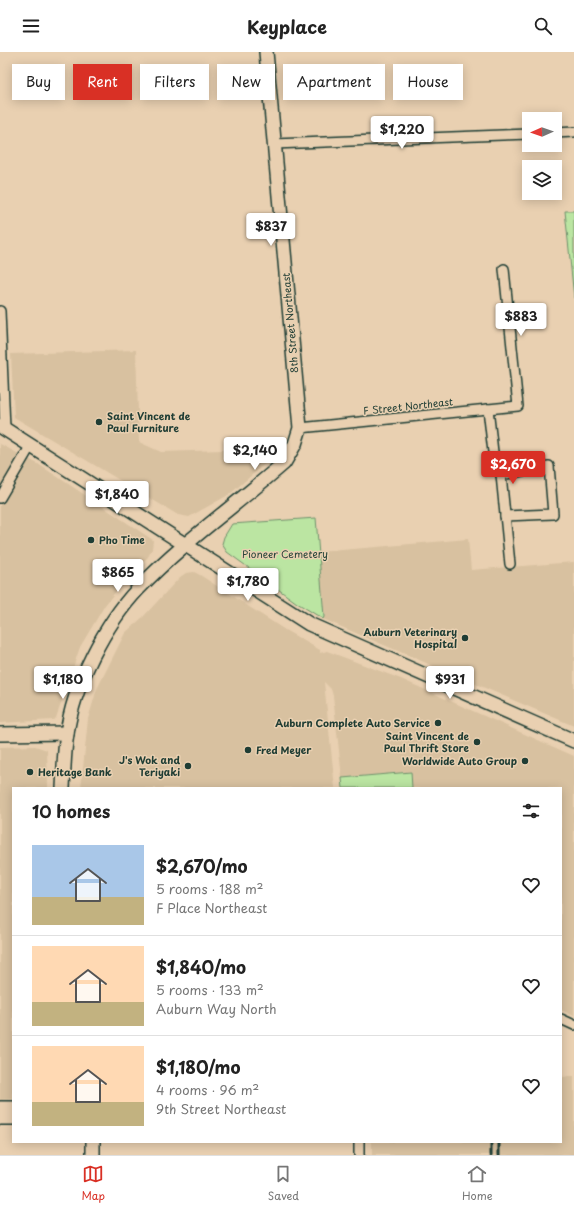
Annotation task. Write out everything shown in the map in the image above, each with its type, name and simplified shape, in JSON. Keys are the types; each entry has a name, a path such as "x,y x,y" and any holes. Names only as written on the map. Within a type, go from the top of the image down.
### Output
{"street":[{"name":"8th Street Northeast","path":"63,787 67,733 84,675 112,621 137,590 185,544 284,462 295,444 300,428 266,52"},
{"path":"562,133 574,132"},
{"path":"274,144 522,134"},
{"name":"F Street Northeast","path":"300,428 518,406 504,269"},
{"path":"0,311 3,427 274,603 323,631 574,740"},
{"path":"488,409 493,452 501,475 510,564"},
{"path":"0,498 31,445"},
{"path":"501,475 549,466 553,514 506,516"},
{"path":"0,734 67,733"},
{"path":"562,1019 574,1025"},
{"path":"0,1108 12,1108"},
{"path":"0,1118 12,1118"},
{"path":"93,1143 93,1155"},
{"path":"359,1143 359,1155"}],"shaded area":[{"path":"136,350 139,442 161,452 283,448 230,494 189,517 178,515 14,417 11,354"},
{"path":"0,444 38,464 153,540 152,549 148,557 125,580 105,605 80,647 56,718 53,720 0,723"},
{"path":"468,539 471,570 574,562 574,726 323,619 319,552"},
{"path":"194,572 200,575 285,630 320,650 320,653 327,651 401,679 574,756 574,1016 562,1010 562,787 412,787 410,772 342,778 333,696 331,689 324,682 335,787 81,787 88,719 97,689 125,633 143,617 180,577 186,573"},
{"path":"35,746 47,750 48,787 12,787 12,1099 0,1100 0,747"},
{"path":"574,1076 574,1155 372,1155 372,1143 562,1143 562,1077"}],"green space":[{"path":"565,211 574,211 574,298"},
{"name":"Pioneer Cemetery","path":"316,518 323,619 297,603 227,552 222,544 224,537 232,524"},
{"path":"411,772 412,787 343,787 342,778"}],"railway":[{"path":"491,1143 491,1155"},
{"path":"499,1143 499,1155"}],"place":[{"name":"Saint Vincent de Paul Furniture","path":"99,422"},
{"name":"Pho Time","path":"91,540"},
{"name":"Auburn Veterinary Hospital","path":"465,638"},
{"name":"Auburn Complete Auto Service","path":"438,723"},
{"name":"Saint Vincent de Paul Thrift Store","path":"477,742"},
{"name":"Fred Meyer","path":"248,750"},
{"name":"Worldwide Auto Group","path":"525,761"},
{"name":"J's Wok and Teriyaki","path":"188,766"},
{"name":"Heritage Bank","path":"30,772"}]}
